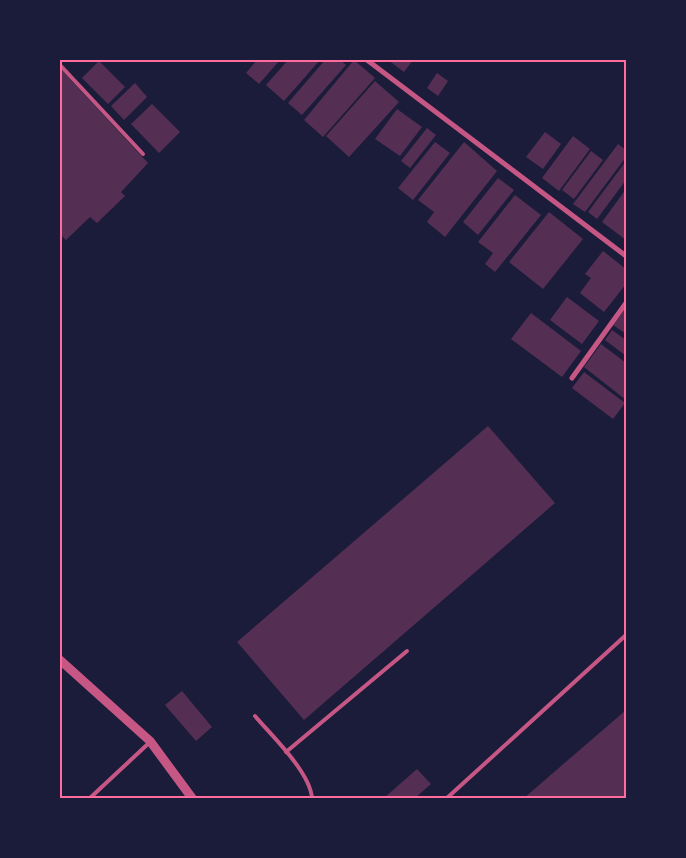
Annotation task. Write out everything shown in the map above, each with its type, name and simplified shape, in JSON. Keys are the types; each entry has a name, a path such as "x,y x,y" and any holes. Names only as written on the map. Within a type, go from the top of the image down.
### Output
{"street":[{"path":"367,60 626,256"},
{"path":"572,378 626,303"},
{"path":"60,660 150,741 192,798"}],"lane":[{"path":"60,65 144,154"},
{"path":"447,798 626,635"},
{"path":"286,752 407,652"},
{"path":"254,716 286,752 311,787 312,798"},
{"path":"90,798 150,741"}],"building":[{"path":"257,60 280,60 259,84 246,73"},
{"path":"288,60 320,60 284,101 266,85"},
{"path":"325,60 340,60 346,65 302,115 288,103"},
{"path":"354,60 375,78 323,137 304,120"},
{"path":"388,60 413,60 404,72"},
{"path":"99,61 125,87 108,104 82,78"},
{"path":"60,68 148,163 121,192 125,196 97,223 90,217 66,240 60,234"},
{"path":"437,73 448,81 438,96 427,88"},
{"path":"375,81 399,102 349,157 326,136"},
{"path":"135,83 147,97 124,120 111,106"},
{"path":"152,104 180,132 159,153 131,124"},
{"path":"397,109 422,127 400,156 375,139"},
{"path":"427,128 436,135 410,168 401,161"},
{"path":"545,132 561,144 543,169 526,157"},
{"path":"573,136 590,149 559,191 542,178"},
{"path":"435,142 450,153 413,200 398,188"},
{"path":"464,142 497,171 445,237 427,222 434,212 418,200"},
{"path":"618,144 626,150 626,157 585,212 573,204"},
{"path":"591,151 603,160 574,199 562,190"},
{"path":"626,161 626,180 597,219 588,212"},
{"path":"498,178 514,190 478,235 463,222"},
{"path":"626,189 626,240 602,222"},
{"path":"515,195 541,215 495,272 485,264 493,253 478,242"},
{"path":"549,212 583,239 543,289 509,262"},
{"path":"603,251 626,269 626,284 604,312 580,293 591,278 585,274"},
{"path":"567,297 599,321 582,344 550,320"},
{"path":"626,308 626,334 613,325"},
{"path":"531,313 581,351 562,377 511,339"},
{"path":"612,330 626,340 626,356 605,340"},
{"path":"601,344 626,363 626,400 584,367"},
{"path":"584,372 625,403 613,419 572,388"},
{"path":"488,426 555,503 304,720 237,642"},
{"path":"182,691 212,727 196,741 165,705"},
{"path":"626,710 626,798 524,798"},
{"path":"417,769 431,784 415,798 384,798"}]}
